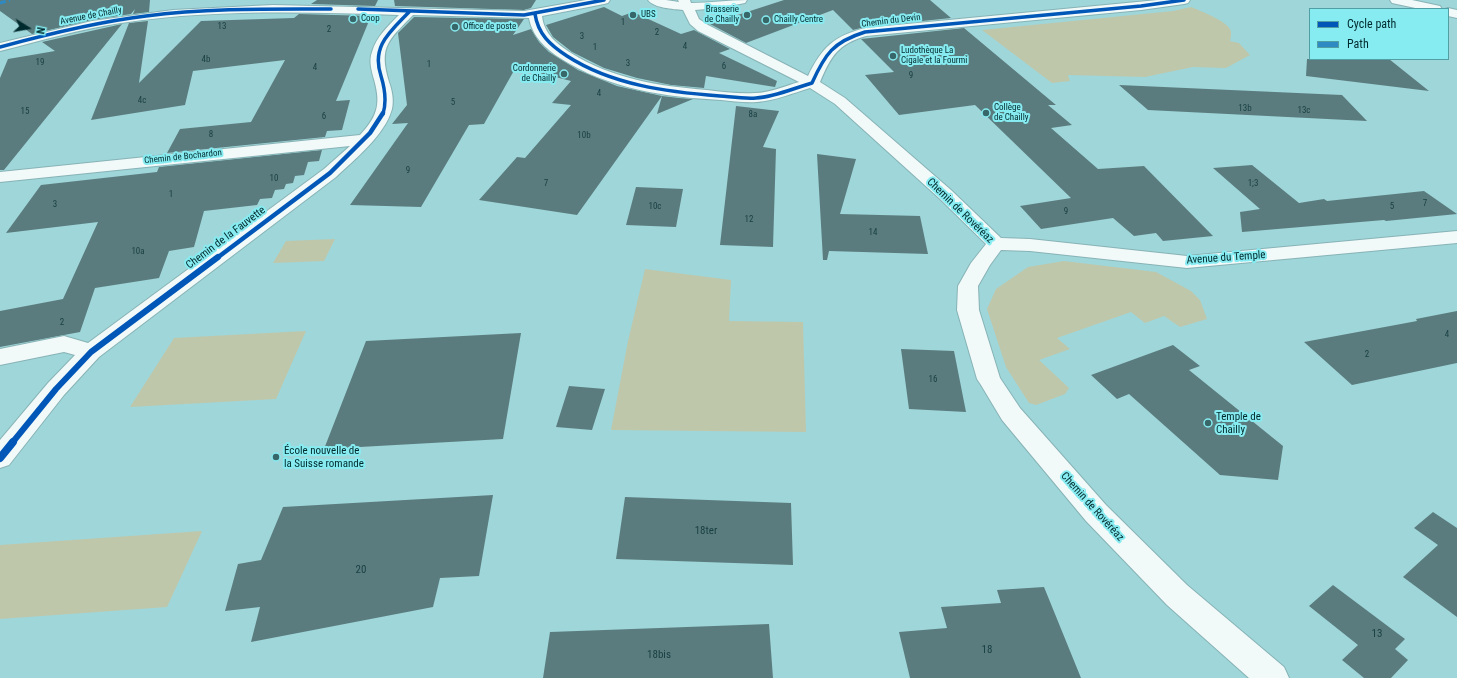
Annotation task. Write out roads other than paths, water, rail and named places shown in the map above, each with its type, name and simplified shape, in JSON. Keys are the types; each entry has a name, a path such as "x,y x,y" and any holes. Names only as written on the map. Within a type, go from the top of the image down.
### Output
{"street":[{"name":"Avenue de Chailly","path":"559,9 579,0"},
{"name":"Avenue de Chailly","path":"0,47 61,31 122,19 154,16 257,9 358,9 409,12 535,14 604,0"},
{"path":"654,0 664,4 686,4 711,7 741,0"},
{"name":"Chemin du Devin","path":"812,83 828,51 839,42 850,36 865,32 1141,6 1184,0"},
{"path":"1396,0 1418,3 1433,8"},
{"name":"Chemin de Rovéréaz","path":"686,4 694,21 703,28 812,83 840,101 945,194 996,244 981,263 968,286 968,310 977,344 989,379 1011,414 1096,513 1177,596 1273,678"},
{"name":"Chemin de la Fauvette","path":"0,458 56,389 91,352 330,172 366,139 377,125 385,108 384,84 378,68 377,55 382,43 409,12"},
{"path":"535,14 536,22 545,39 561,52 592,71 637,84 670,90 756,98 769,96 812,83"},
{"name":"Chemin de Bochardon","path":"0,177 366,139"},
{"name":"Avenue du Temple","path":"996,244 1030,245 1187,262 1457,236"},
{"path":"0,357 64,344 91,352"}],"place":[{"name":"UBS","path":"633,15"},
{"name":"Brasserie de Chailly","path":"747,15"},
{"name":"Coop","path":"353,19"},
{"name":"Chailly Centre","path":"766,20"},
{"name":"Office de poste","path":"455,27"},
{"name":"Ludothèque La Cigale et la Fourmi","path":"893,56"},
{"name":"Cordonnerie de Chailly","path":"564,74"},
{"name":"Collège de Chailly","path":"986,113"},
{"name":"Temple de Chailly","path":"1208,423"},
{"name":"École nouvelle de la Suisse romande","path":"276,457"}]}
